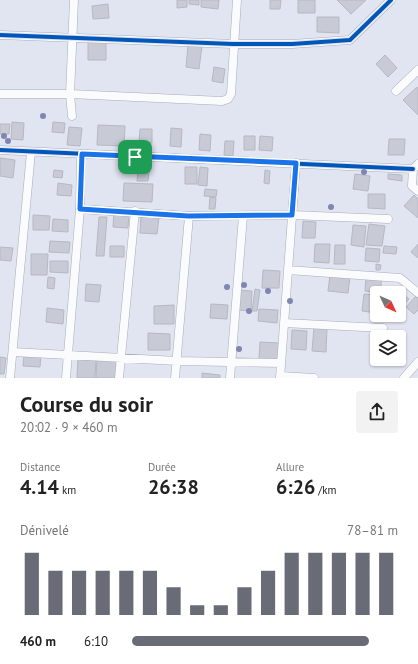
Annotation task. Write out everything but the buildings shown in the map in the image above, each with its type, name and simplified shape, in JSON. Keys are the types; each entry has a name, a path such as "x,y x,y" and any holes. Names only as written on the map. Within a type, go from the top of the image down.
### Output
{"street":[{"path":"72,116 70,94 74,37 74,0"},
{"path":"0,94 70,94 222,101 228,99 231,94 236,0"},
{"path":"0,35 233,44 292,44 350,40 391,0"},
{"path":"396,91 418,70"},
{"path":"0,150 416,167 412,186 418,191"},
{"path":"10,378 31,152"},
{"path":"66,378 80,209 82,154"},
{"path":"296,163 280,377 314,378"},
{"path":"80,209 135,211 188,216 292,215 388,219"},
{"path":"119,378 135,211"},
{"path":"175,378 188,216"},
{"path":"230,378 243,216"},
{"path":"288,270 400,278 418,293"},
{"path":"284,324 383,328"},
{"path":"13,352 177,361 281,363"},
{"path":"404,378 418,362"}],"cycle path":[{"path":"0,35 233,44 292,44 350,40 391,0"},
{"path":"0,150 413,169"}],"route":[{"path":"82,154 135,157 296,163 292,215 188,216 135,211 80,209 82,154"}]}
